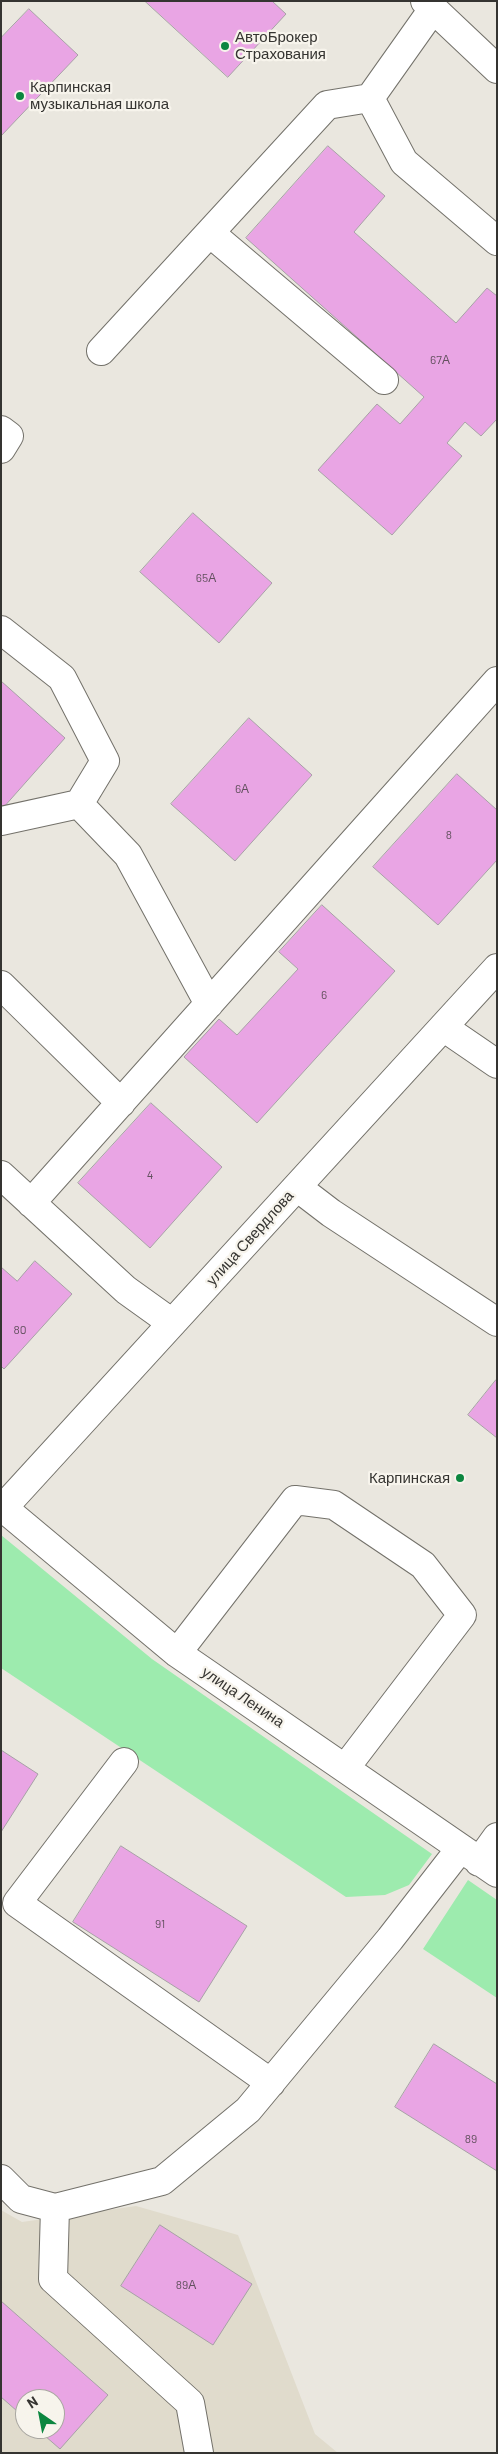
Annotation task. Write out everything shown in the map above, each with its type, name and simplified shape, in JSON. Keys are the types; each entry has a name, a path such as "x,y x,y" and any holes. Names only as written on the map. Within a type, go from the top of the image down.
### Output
{"street":[{"path":"101,351 327,105 370,98 429,5 497,69"},
{"path":"370,98 404,162 497,241"},
{"path":"210,233 384,380"},
{"path":"1,430 9,436 1,449"},
{"path":"1,630 62,678 105,761 79,804 2,826"},
{"path":"32,1203 497,681"},
{"path":"79,804 128,855 209,1004"},
{"name":"улица Свердлова","path":"2,1507 497,968"},
{"path":"1,985 121,1103"},
{"path":"443,1027 497,1064"},
{"path":"1,1175 126,1290 172,1323"},
{"path":"297,1187 331,1213 497,1322"},
{"path":"177,1652 295,1500 334,1505 422,1564 462,1615 346,1767"},
{"name":"улица Ленина","path":"2,1507 177,1652 346,1767 479,1861"},
{"path":"124,1762 17,1903 271,2083"},
{"path":"1,2179 21,2199 55,2208 162,2181 248,2110 390,1939 479,1861 497,1837"},
{"path":"55,2208 53,2279 190,2403 199,2453"}],"shaded area":[{"path":"136,2206 238,2235 315,2434 338,2453 1,2453 1,2210 22,2222"}],"green space":[{"path":"1,1535 152,1659 432,1854 409,1885 385,1895 346,1897 1,1668"},
{"path":"468,1880 497,1900 497,1998 423,1949"}],"building":[{"name":"АвтоБрокер Страхования","path":"145,1 272,1 286,14 228,77"},
{"name":"Карпинская музыкальная школа","path":"29,9 78,55 1,136 1,38"},
{"path":"328,146 385,196 354,232 456,323 487,288 497,296 497,419 481,436 465,422 447,443 462,456 392,535 318,470 377,404 400,424 424,397 246,238"},
{"path":"193,513 272,583 219,643 140,572"},
{"path":"1,681 65,738 3,808 1,807"},
{"path":"249,718 312,775 235,861 171,804"},
{"path":"457,774 497,810 497,860 438,925 373,867"},
{"path":"322,905 395,971 257,1123 184,1057 219,1019 237,1035 298,969 279,952"},
{"path":"151,1103 222,1167 150,1248 78,1183"},
{"path":"35,1261 72,1294 4,1369 1,1366 1,1267 17,1281"},
{"path":"497,1380 497,1438 468,1415"},
{"path":"1,1750 38,1774 1,1832"},
{"path":"121,1846 247,1926 199,2002 73,1922"},
{"path":"434,2044 497,2084 497,2171 395,2107"},
{"path":"160,2225 252,2284 213,2345 121,2286"},
{"path":"1,2301 108,2395 60,2449 48,2439 65,2439 65,2389 15,2389 15,2409 1,2397"}],"place":[{"name":"АвтоБрокер Страхования","path":"225,46"},
{"name":"Карпинская музыкальная школа","path":"20,96"},
{"name":"Карпинская","path":"460,1478"}]}
